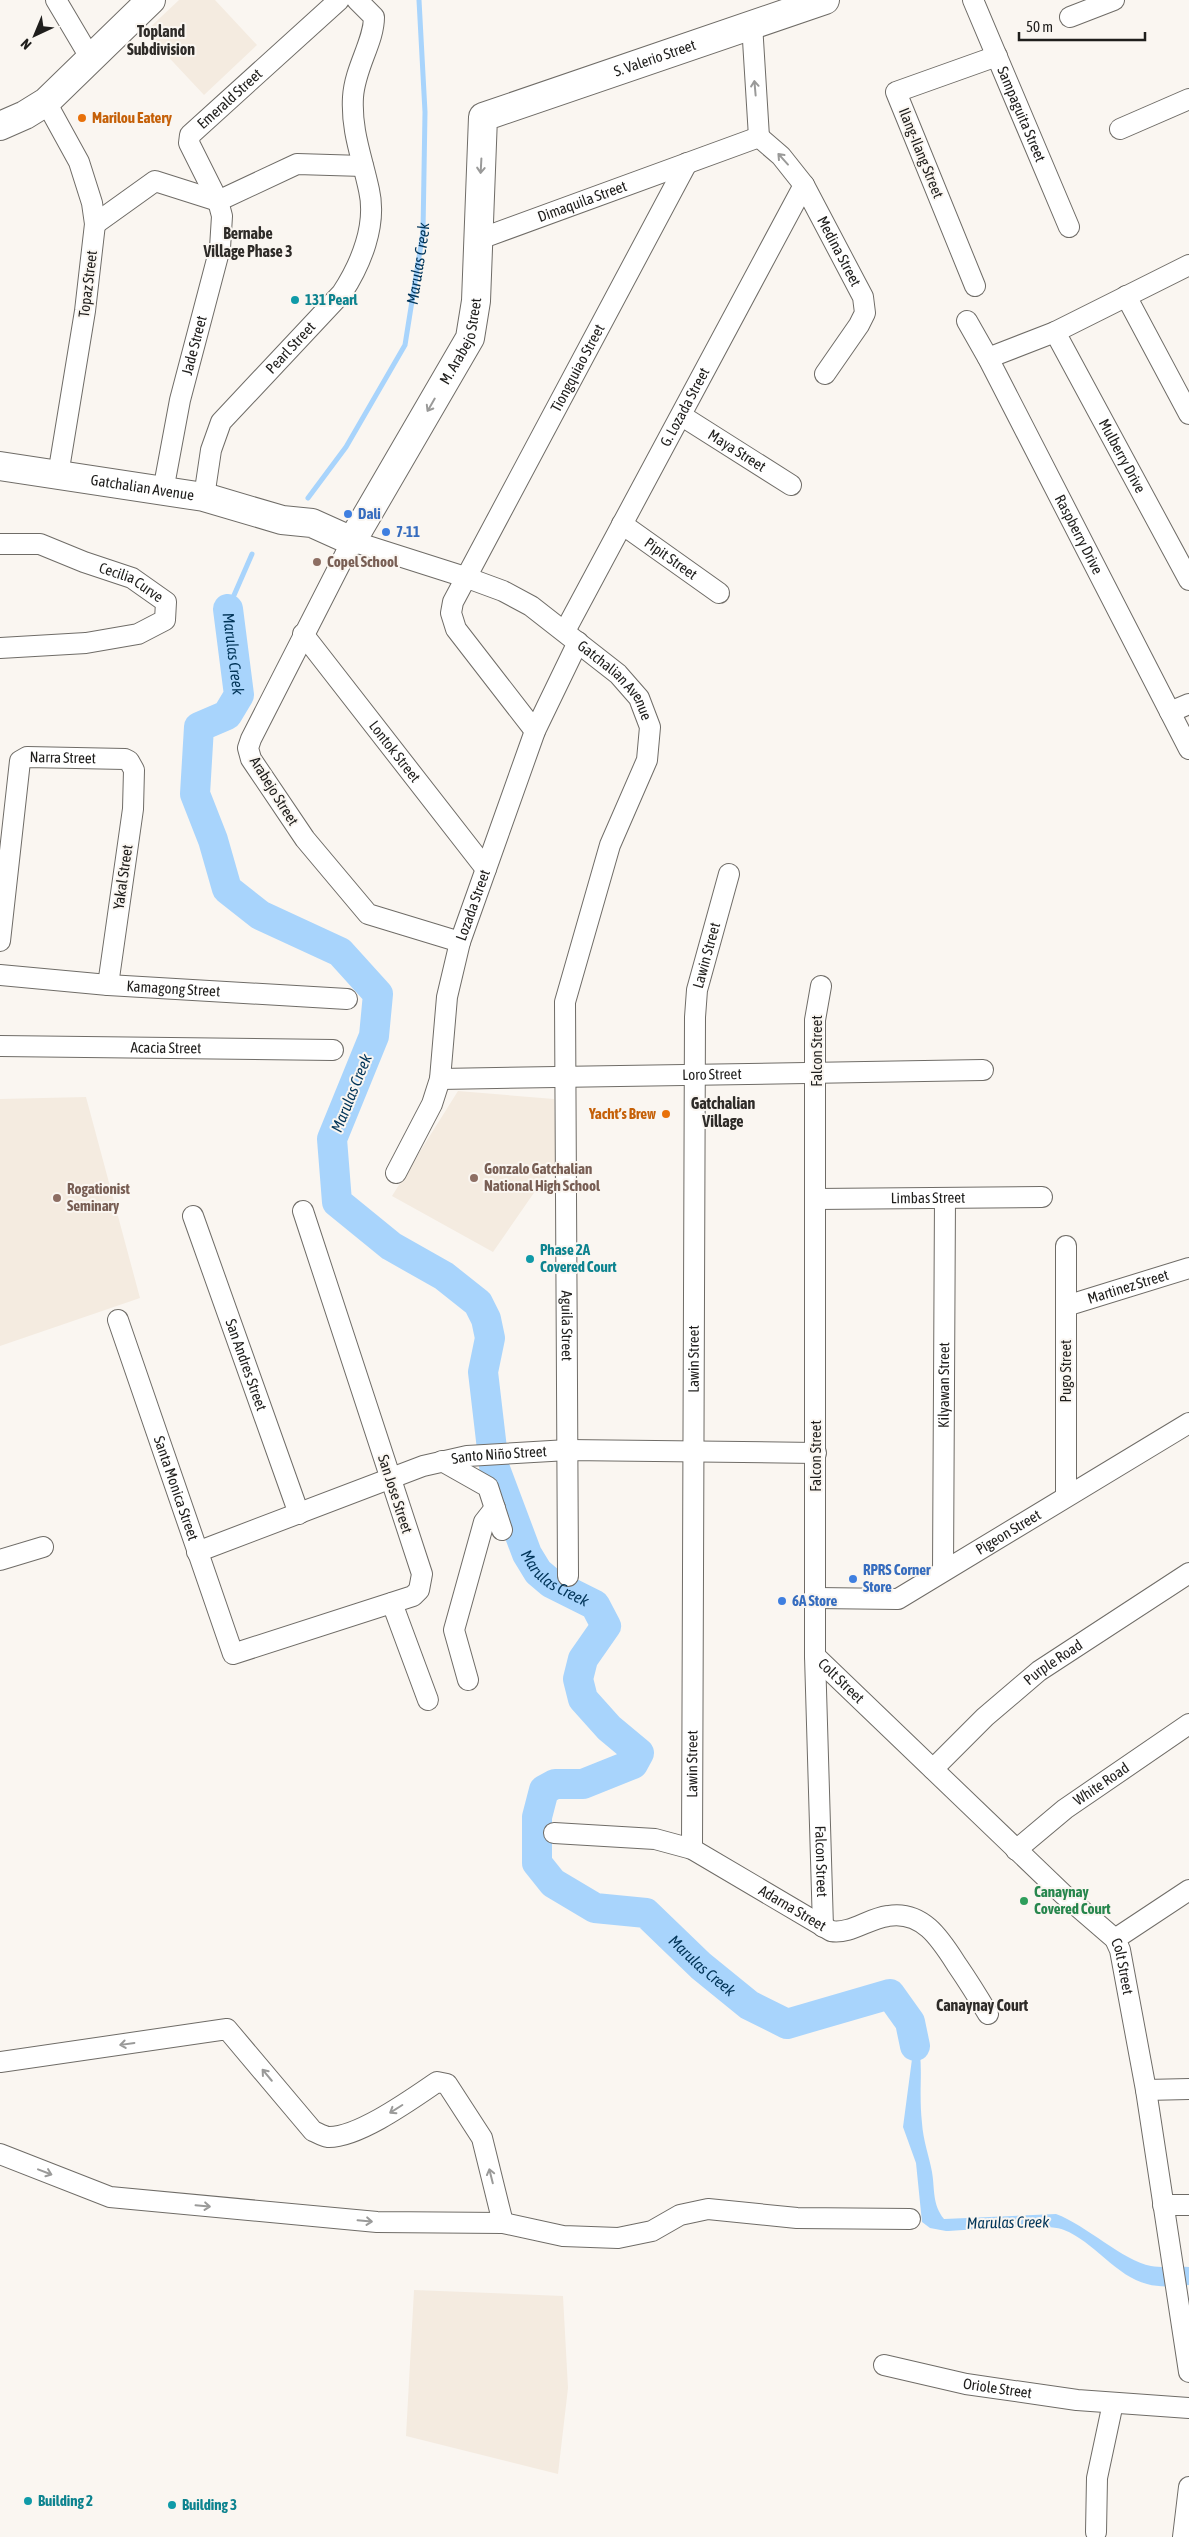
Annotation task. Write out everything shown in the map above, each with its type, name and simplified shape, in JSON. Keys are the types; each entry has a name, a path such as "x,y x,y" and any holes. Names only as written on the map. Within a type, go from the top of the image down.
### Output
{"street":[{"path":"56,0 91,59"},
{"path":"0,126 26,116 46,102 151,0"},
{"name":"Emerald Street","path":"218,201 189,143 190,135 339,0"},
{"name":"Pearl Street","path":"204,497 211,450 221,422 324,314 354,276 361,257 371,211 370,191 354,136 353,96 359,66 374,28 374,16 357,0"},
{"name":"S. Valerio Street","path":"483,117 825,0"},
{"name":"Sampaguita Street","path":"973,0 1070,228"},
{"path":"1070,17 1114,0"},
{"path":"687,163 759,136 752,24"},
{"name":"Ilang-Ilang Street","path":"975,286 896,92 997,56"},
{"path":"1120,129 1189,99"},
{"name":"Topaz Street","path":"46,102 79,162 92,203 95,224 85,311 58,475"},
{"name":"M. Arabejo Street","path":"352,541 470,338 476,301 483,117"},
{"name":"Medina Street","path":"759,136 781,156 804,185 863,297 865,313 860,324 825,374"},
{"name":"Dimaquila Street","path":"478,240 687,163"},
{"name":"Tiongquiao Street","path":"535,731 456,628 451,613 453,602 687,163"},
{"path":"95,224 155,181 218,201 297,164 363,166"},
{"name":"G. Lozada Street","path":"571,636 622,524 682,416 804,185"},
{"name":"Jade Street","path":"163,491 180,400 220,248 222,216 218,201"},
{"path":"988,358 1055,332 1189,265"},
{"path":"1126,296 1189,414"},
{"name":"Raspberry Drive","path":"967,321 988,358 1189,748"},
{"name":"Mulberry Drive","path":"1055,332 1189,580"},
{"name":"Maya Street","path":"682,416 791,485"},
{"name":"Gatchalian Avenue","path":"0,466 204,497 282,520 310,533 352,541 465,577 503,592 531,606 618,674 639,698 650,727 647,760 610,844 565,1002 564,1076"},
{"name":"Pipit Street","path":"622,524 719,593"},
{"name":"Arabejo Street","path":"352,541 303,634 248,748 251,759 305,839 368,914 460,942"},
{"name":"Cecilia Curve","path":"0,544 40,544 84,562 132,578 166,602 166,620 138,634 86,643 0,648"},
{"name":"Lontok Street","path":"303,634 486,869"},
{"name":"Lozada Street","path":"396,1173 432,1104 440,1079 447,997 460,942 571,636"},
{"path":"1170,712 1189,704"},
{"name":"Narra Street","path":"0,941 20,761 27,757 119,758 129,761 134,770"},
{"name":"Yakal Street","path":"108,985 133,809 134,770"},
{"name":"Lawin Street","path":"692,1849 693,1075 698,990 729,874"},
{"name":"Kamagong Street","path":"0,975 108,985 347,999"},
{"name":"Falcon Street","path":"821,986 815,1020 817,1598 815,1656 823,1927"},
{"name":"Acacia Street","path":"0,1046 333,1050"},
{"name":"Loro Street","path":"440,1079 983,1070"},
{"name":"Aguila Street","path":"564,1076 568,1576"},
{"name":"Limbas Street","path":"816,1199 1042,1197"},
{"name":"Kilyawan Street","path":"943,1571 945,1198"},
{"name":"San Jose Street","path":"233,1654 413,1596 422,1582 422,1574 303,1211"},
{"name":"San Andres Street","path":"193,1216 299,1514"},
{"name":"Pugo Street","path":"1066,1246 1066,1496"},
{"name":"Martinez Street","path":"1066,1306 1189,1268"},
{"name":"Santa Monica Street","path":"118,1320 233,1654"},
{"name":"Pigeon Street","path":"817,1598 898,1599 1189,1423"},
{"name":"Santo Niño Street","path":"197,1552 390,1479 442,1461 467,1456 568,1450 816,1452"},
{"path":"442,1461 488,1487 502,1530"},
{"path":"468,1680 454,1630 484,1522 495,1508"},
{"path":"0,1560 43,1547"},
{"name":"Purple Road","path":"933,1769 985,1716 1039,1671 1189,1573"},
{"path":"392,1603 428,1700"},
{"name":"Colt Street","path":"815,1656 1016,1850 1064,1895 1116,1939 1120,1950 1146,2090 1162,2205 1189,2372"},
{"name":"White Road","path":"1016,1850 1065,1809 1189,1724"},
{"name":"Adarna Street","path":"554,1833 655,1839 692,1849 831,1931 841,1933 864,1922 889,1915 906,1916 922,1922 938,1935 988,2014"},
{"path":"1116,1939 1189,1890"},
{"path":"0,2062 227,2029 313,2131 327,2137 349,2133 382,2118 437,2082 447,2084 482,2138 504,2223"},
{"path":"1146,2090 1189,2089"},
{"path":"0,2154 110,2197 377,2222 504,2223 563,2236 618,2238 652,2231 680,2215 708,2209 797,2218 910,2219"},
{"path":"1162,2205 1189,2205"},
{"name":"Oriole Street","path":"884,2365 966,2384 1113,2403 1189,2408"},
{"path":"1096,2532 1098,2478 1113,2403"},
{"path":"1183,2537 1189,2487"}],"shaded area":[{"path":"179,0 215,0 257,45 204,95 145,32"},
{"name":"Gonzalo Gatchalian National High School","path":"458,1091 554,1099 556,1161 493,1252 392,1196"},
{"name":"Rogationist Seminary","path":"86,1097 140,1298 0,1346 0,1099"},
{"path":"414,2290 563,2296 568,2388 558,2474 406,2436"}],"water":[{"path":"906,2008 918,2039 923,2129 937,2208 944,2219 1056,2214 1080,2226 1140,2263 1156,2267 1189,2267 1189,2285 1158,2286 1136,2280 1115,2267 1075,2235 1064,2230 1025,2227 946,2231 930,2228 922,2222 916,2163 903,2127 912,2059 909,2030 900,2010"}],"waterway":[{"name":"Marulas Creek","path":"308,498 346,447 405,345 423,232 425,112 419,0"},
{"name":"Marulas Creek","path":"228,609 252,554"},
{"name":"Marulas Creek","path":"228,609 239,695 227,715 199,727 195,794 213,840 227,889 260,915 340,952 378,994 374,1036 332,1139 337,1202 391,1246 444,1276 478,1303 486,1319 490,1338 483,1372 494,1466 527,1554 538,1572 551,1583 595,1605 606,1626 583,1659 578,1679 583,1699 609,1728 639,1753 633,1764 583,1784 555,1784 544,1790 537,1817 537,1863 553,1883 595,1908 646,1913 701,1966 749,2005 787,2024 890,1994 910,2022 915,2046"}],"place":[{"name":"Marilou Eatery","path":"82,118"},
{"name":"131 Pearl","path":"295,300"},
{"name":"Dali","path":"348,514"},
{"name":"7-11","path":"386,532"},
{"name":"Copel School","path":"317,562"},
{"name":"Yacht’s Brew","path":"666,1114"},
{"name":"Gonzalo Gatchalian National High School","path":"474,1178"},
{"name":"Rogationist Seminary","path":"57,1198"},
{"name":"Phase 2A Covered Court","path":"530,1259"},
{"name":"RPRS Corner Store","path":"853,1579"},
{"name":"6A Store","path":"782,1601"},
{"name":"Canaynay Covered Court","path":"1024,1901"},
{"name":"Building 2","path":"28,2501"},
{"name":"Building 3","path":"172,2505"}],"district":[{"name":"Topland Subdivision","path":"161,40"},
{"name":"Bernabe Village Phase 3","path":"248,242"},
{"name":"Gatchalian Village","path":"723,1112"},
{"name":"Canaynay Court","path":"982,2005"}]}
